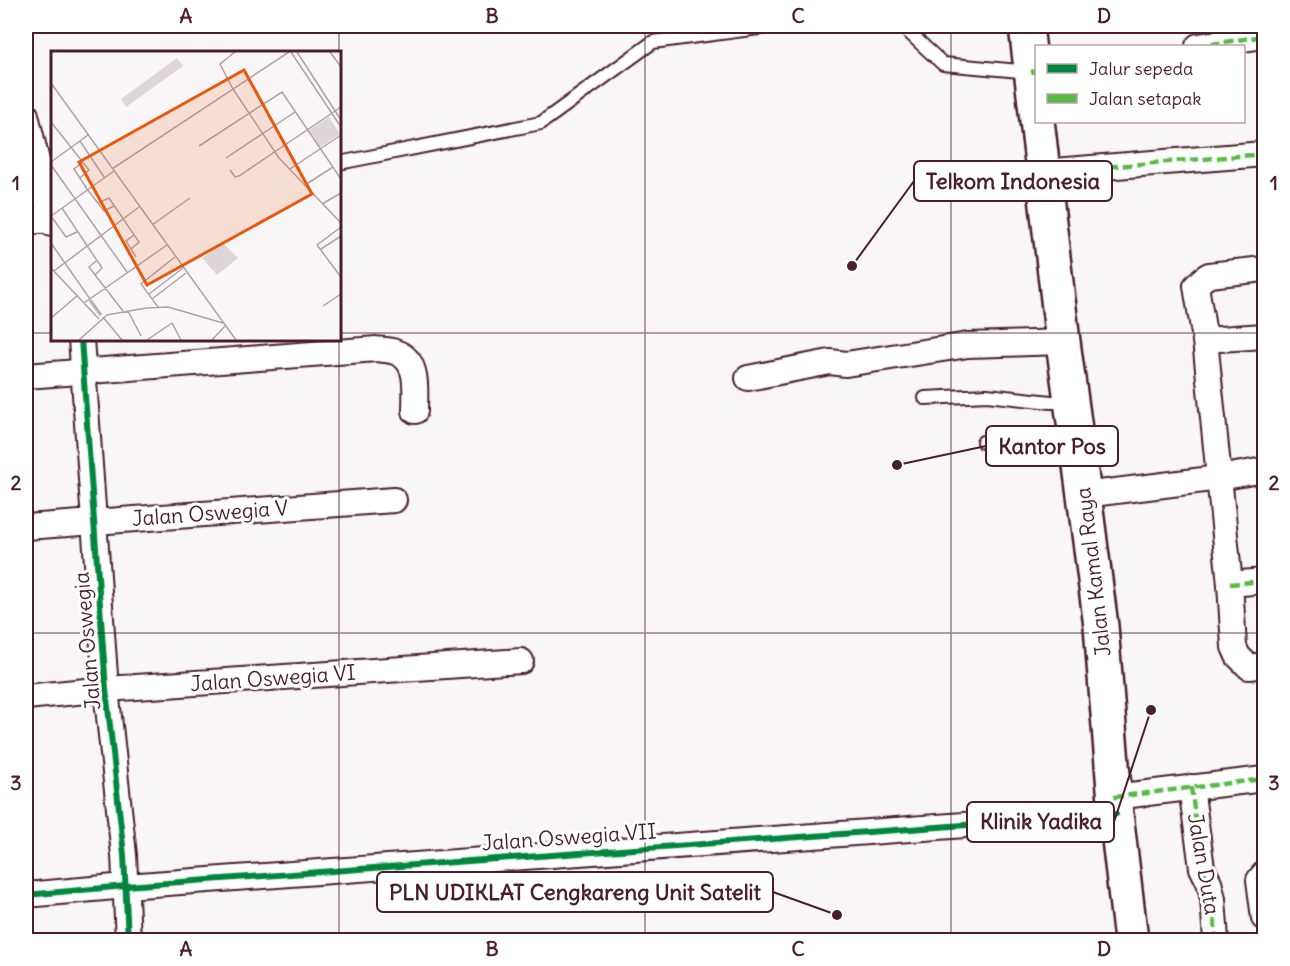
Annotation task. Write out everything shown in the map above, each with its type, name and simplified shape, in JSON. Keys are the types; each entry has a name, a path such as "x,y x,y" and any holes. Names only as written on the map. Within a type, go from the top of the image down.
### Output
{"main road":[{"name":"Jalan Kamal Raya","path":"1026,26 1034,72"},
{"name":"Jalan Kamal Raya","path":"1038,123 1063,342 1101,626 1115,805 1131,940"}],"street":[{"path":"1205,45 1264,36"},
{"path":"26,115 51,218"},
{"path":"1042,172 1264,154"},
{"path":"26,222 51,222"},
{"path":"1264,269 1209,275 1196,286 1205,340 1230,584 1234,647 1238,656 1250,667 1264,665"},
{"path":"1205,340 1264,336"},
{"name":"Jalan Oswegia","path":"81,340 106,689 124,855 128,940"},
{"path":"748,378 830,362 846,364 968,345 1063,342"},
{"path":"26,376 376,349 397,352 408,359 415,374 415,411"},
{"path":"1084,495 1264,470"},
{"name":"Jalan Oswegia V","path":"26,527 394,500"},
{"path":"1230,584 1264,580"},
{"name":"Jalan Oswegia VI","path":"26,697 106,689 520,661"},
{"name":"Jalan Duta","path":"1115,805 1191,787 1264,778"},
{"name":"Jalan Duta","path":"1191,787 1202,868 1209,882 1213,899 1216,940"},
{"name":"Jalan Oswegia VII","path":"26,895 1115,805"},
{"path":"1264,874 1259,880 1264,918"}],"lane":[{"path":"340,163 541,123 653,42 774,26"},
{"path":"902,26 943,64 1034,72"},
{"path":"925,398 987,394 1051,402 1071,402"},
{"path":"983,442 1076,434"}],"marked path":[{"path":"1205,45 1264,36"},
{"path":"1031,72 1035,71"},
{"path":"1042,172 1264,154"},
{"path":"1230,584 1264,581"},
{"path":"1114,797 1264,779"},
{"path":"1191,787 1202,868 1209,882 1213,899 1216,940"},
{"path":"1264,874 1259,880 1264,918"}],"cycle path":[{"path":"81,340 106,689 124,855 128,940"},
{"path":"26,895 1116,814"}],"place":[{"name":"Telkom Indonesia","path":"852,266"},
{"name":"Kantor Pos","path":"897,465"},
{"name":"Klinik Yadika","path":"1151,710"},
{"name":"PLN UDIKLAT Cengkareng Unit Satelit","path":"837,915"}]}
